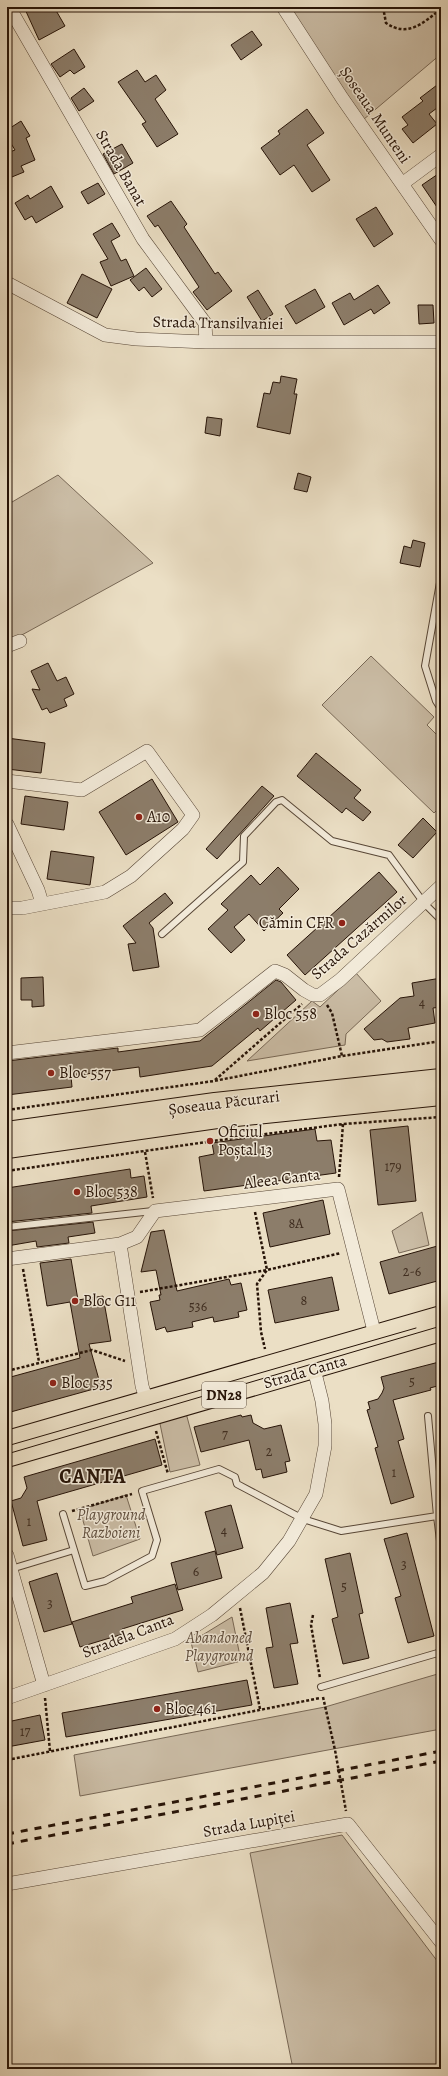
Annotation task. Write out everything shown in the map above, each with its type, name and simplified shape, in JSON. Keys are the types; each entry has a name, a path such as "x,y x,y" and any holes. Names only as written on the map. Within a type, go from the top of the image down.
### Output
{"main road":[{"name":"Șoseaua Păcurari","path":"7,1132 215,1103 441,1079"},
{"name":"Șoseaua Păcurari","path":"7,1148 217,1118 441,1095"},
{"name":"Strada Canta","path":"7,1441 151,1415 375,1335 441,1316"},
{"name":"Strada Canta","path":"7,1457 314,1370 441,1331"}],"street":[{"name":"Strada Banat","path":"9,7 143,238 204,323 206,342"},
{"name":"Șoseaua Munteni","path":"283,7 342,98 441,240"},
{"path":"402,184 441,155"},
{"name":"Strada Transilvaniei","path":"7,283 105,334 136,339 206,342 441,342"},
{"path":"7,646 20,641"},
{"path":"7,781 82,790 147,751 193,815 183,829 131,876 105,892 7,908"},
{"path":"7,824 38,890 42,903"},
{"name":"Strada Cazărmilor","path":"7,1053 200,1030 275,971 285,974 304,990 316,995 340,980 441,886"},
{"name":"Aleea Canta","path":"155,1211 338,1189 375,1335"},
{"path":"7,1259 120,1244 137,1237 155,1211"},
{"path":"120,1244 138,1365 142,1386 151,1415"},
{"name":"Stradela Canta","path":"7,1698 174,1639 212,1615 263,1573 289,1541 316,1494 325,1446 323,1409 314,1370"},
{"path":"7,1555 44,1685"},
{"path":"348,1824 441,1942"},
{"name":"Strada Lupiței","path":"7,1884 348,1824"}],"lane":[{"path":"441,576 426,666 436,701 441,709"},
{"path":"162,934 243,862 244,836 276,802 282,800 332,842 389,855 424,903 441,920"},
{"path":"7,1227 155,1211"},
{"path":"428,1416 441,1549"},
{"path":"63,1514 86,1586 105,1580 152,1556 157,1540 142,1491 219,1469 236,1477 237,1484 303,1519 341,1531 437,1516"},
{"path":"11,1569 74,1550"},
{"path":"321,1687 441,1652"}],"path":[{"path":"383,7 386,23 394,28 406,30 419,26 441,9"},
{"path":"214,1081 316,995 332,1013 342,1056"},
{"path":"7,1110 214,1081 342,1056 441,1041"},
{"path":"7,1171 343,1124 441,1117"},
{"path":"338,1189 343,1124"},
{"path":"145,1152 155,1211"},
{"path":"252,1199 267,1270 258,1284 260,1332 265,1349"},
{"path":"127,1294 267,1270 353,1251"},
{"path":"21,1257 39,1362"},
{"path":"7,1371 92,1350 138,1365"},
{"path":"151,1415 170,1482"},
{"path":"63,1514 142,1491"},
{"path":"238,1595 260,1709"},
{"path":"313,1615 311,1625 321,1687 335,1750 348,1824"},
{"path":"44,1685 50,1751"},
{"path":"7,1760 260,1709 323,1698"}],"green space":[{"path":"290,7 441,7 441,54 357,125"},
{"path":"58,475 153,563 20,636 7,641 7,505"},
{"path":"371,656 434,717 427,725 441,739 441,806 434,813 322,705"},
{"path":"356,973 381,1001 346,1034 345,1045 247,1061 312,1001 320,1007"},
{"path":"422,1212 429,1245 399,1253 392,1231"},
{"path":"186,1413 200,1465 170,1472 159,1419"},
{"name":"Playground Razboieni","path":"126,1495 140,1539 93,1556 80,1510"},
{"name":"Abandoned Playground","path":"232,1617 241,1661 198,1672 191,1642"},
{"path":"441,1673 441,1729 80,1796 74,1755 325,1707"},
{"path":"342,1835 441,1966 441,2069 293,2069 250,1853"}],"building":[{"path":"24,7 54,7 65,26 39,40"},
{"path":"252,31 262,45 241,60 231,45"},
{"path":"74,49 85,67 74,74 70,70 60,77 51,64"},
{"path":"137,70 145,82 156,75 166,90 155,99 178,134 157,147 142,124 146,122 118,82"},
{"path":"441,82 441,105 429,114 437,124 413,143 402,129 408,125 402,117 423,101 420,98"},
{"path":"84,88 94,101 79,111 71,98"},
{"path":"307,109 324,133 307,145 330,180 312,192 294,165 280,175 261,148 280,134 278,131"},
{"path":"21,121 30,136 26,138 35,160 21,166 24,172 7,179 7,153 15,150 7,137 7,130"},
{"path":"122,144 133,163 114,174 103,154"},
{"path":"441,172 441,213 422,185"},
{"path":"98,183 105,194 88,204 81,192"},
{"path":"51,186 63,207 36,223 32,216 25,220 15,203 28,195 30,199"},
{"path":"171,201 187,224 184,227 215,274 218,272 232,291 207,310 193,292 199,287 158,225 155,227 147,216"},
{"path":"376,207 393,234 374,247 356,219"},
{"path":"112,223 120,236 111,241 121,261 126,259 134,276 111,286 100,262 108,259 93,234"},
{"path":"146,268 162,289 152,297 144,287 139,291 130,280"},
{"path":"82,274 112,289 97,318 67,303"},
{"path":"378,285 390,303 374,314 371,309 344,325 332,303 350,293 354,300"},
{"path":"315,289 325,307 296,324 285,306"},
{"path":"258,290 273,314 262,321 247,297"},
{"path":"418,305 433,305 434,323 419,324"},
{"path":"281,376 297,379 294,394 297,394 290,434 257,427 264,393 270,394 273,382 280,383"},
{"path":"207,417 222,419 220,436 205,433"},
{"path":"298,473 311,477 307,492 294,489"},
{"path":"413,540 425,543 420,567 400,563 404,546 411,548"},
{"path":"48,663 57,681 66,677 74,694 64,699 67,706 50,713 47,708 42,710 32,689 40,690 31,671"},
{"path":"7,738 45,743 41,773 7,769"},
{"path":"316,753 361,790 354,798 371,812 363,821 346,808 342,813 297,776"},
{"name":"A10","path":"152,779 178,822 126,855 99,812"},
{"path":"262,786 274,796 217,859 206,849"},
{"path":"25,796 68,802 64,830 21,824"},
{"path":"423,818 437,832 413,858 398,845"},
{"path":"51,851 94,857 90,885 47,879"},
{"path":"278,867 299,889 279,909 283,913 264,931 249,914 234,927 245,940 231,953 208,929 228,910 221,904 251,875 260,885"},
{"name":"Cămin CFR","path":"379,872 397,892 305,975 287,955"},
{"path":"165,893 173,903 149,923 153,928 159,967 133,971 128,944 136,943 123,926"},
{"path":"43,977 44,1006 32,1007 32,1000 21,1000 21,978"},
{"path":"441,978 441,1007 433,1008 435,1023 408,1028 410,1039 387,1042 382,1039 374,1040 364,1029 400,998 414,996 412,983"},
{"path":"276,980 281,982 296,1000 260,1031 258,1028 212,1066 140,1077 139,1067 71,1076 72,1087 7,1095 7,1061 118,1048 118,1052 200,1041"},
{"path":"408,1126 416,1201 378,1205 370,1130"},
{"path":"315,1129 317,1141 331,1140 336,1173 204,1191 199,1157 214,1154 212,1143"},
{"name":"Bloc 538","path":"130,1169 131,1178 144,1176 147,1197 91,1206 92,1213 7,1222 7,1188"},
{"path":"323,1200 330,1234 270,1247 263,1213"},
{"path":"93,1222 95,1233 68,1237 69,1243 37,1247 36,1241 7,1246 7,1231"},
{"path":"164,1230 177,1291 229,1279 231,1285 241,1283 247,1310 238,1312 239,1317 214,1322 213,1317 192,1322 193,1327 167,1332 165,1327 156,1330 150,1302 160,1300 159,1295 161,1295 156,1270 141,1272 151,1232"},
{"path":"441,1245 441,1280 389,1294 380,1262"},
{"path":"71,1259 78,1300 103,1296 111,1341 89,1344 101,1387 7,1413 7,1378 80,1358 70,1302 47,1306 40,1263"},
{"path":"332,1277 339,1310 275,1323 268,1290"},
{"path":"439,1362 441,1385 430,1388 431,1390 393,1400 404,1439 398,1441 414,1497 391,1504 375,1448 378,1447 367,1410 370,1409 368,1402 378,1399 382,1393 384,1388 381,1377"},
{"path":"241,1415 242,1417 251,1415 253,1423 264,1429 281,1425 290,1461 285,1462 287,1472 263,1478 261,1469 256,1470 249,1440 201,1452 194,1427"},
{"path":"155,1439 162,1465 37,1501 47,1540 23,1546 11,1501 21,1498 27,1488 24,1477"},
{"path":"231,1505 243,1548 217,1555 205,1512"},
{"path":"407,1533 434,1636 408,1643 395,1598 401,1596 384,1539"},
{"path":"215,1551 222,1578 178,1590 171,1563"},
{"path":"350,1553 363,1613 359,1614 369,1658 343,1664 332,1619 338,1617 325,1559"},
{"path":"57,1573 72,1624 44,1632 29,1582"},
{"path":"175,1584 183,1610 122,1629 123,1634 80,1647 72,1622 133,1603 131,1597"},
{"path":"290,1603 298,1643 290,1644 298,1684 274,1688 266,1648 273,1647 266,1608"},
{"name":"Bloc 461","path":"247,1680 252,1705 66,1737 62,1713"},
{"path":"40,1715 45,1740 7,1747 7,1722"}],"tram line":[{"path":"7,1454 441,1326"},
{"path":"7,1446 416,1328"}],"railway":[{"path":"7,1834 441,1751"},
{"path":"7,1844 441,1761"}],"place":[{"name":"A10","path":"139,817"},
{"name":"Cămin CFR","path":"342,923"},
{"name":"Bloc 558","path":"256,1014"},
{"name":"Bloc 557","path":"51,1073"},
{"name":"Oficiul Poștal 13","path":"210,1141"},
{"name":"Bloc 538","path":"77,1192"},
{"name":"Bloc G11","path":"75,1301"},
{"name":"Bloc 535","path":"53,1383"},
{"name":"Bloc 461","path":"157,1709"}],"district":[{"name":"CANTA","path":"93,1476"}]}
